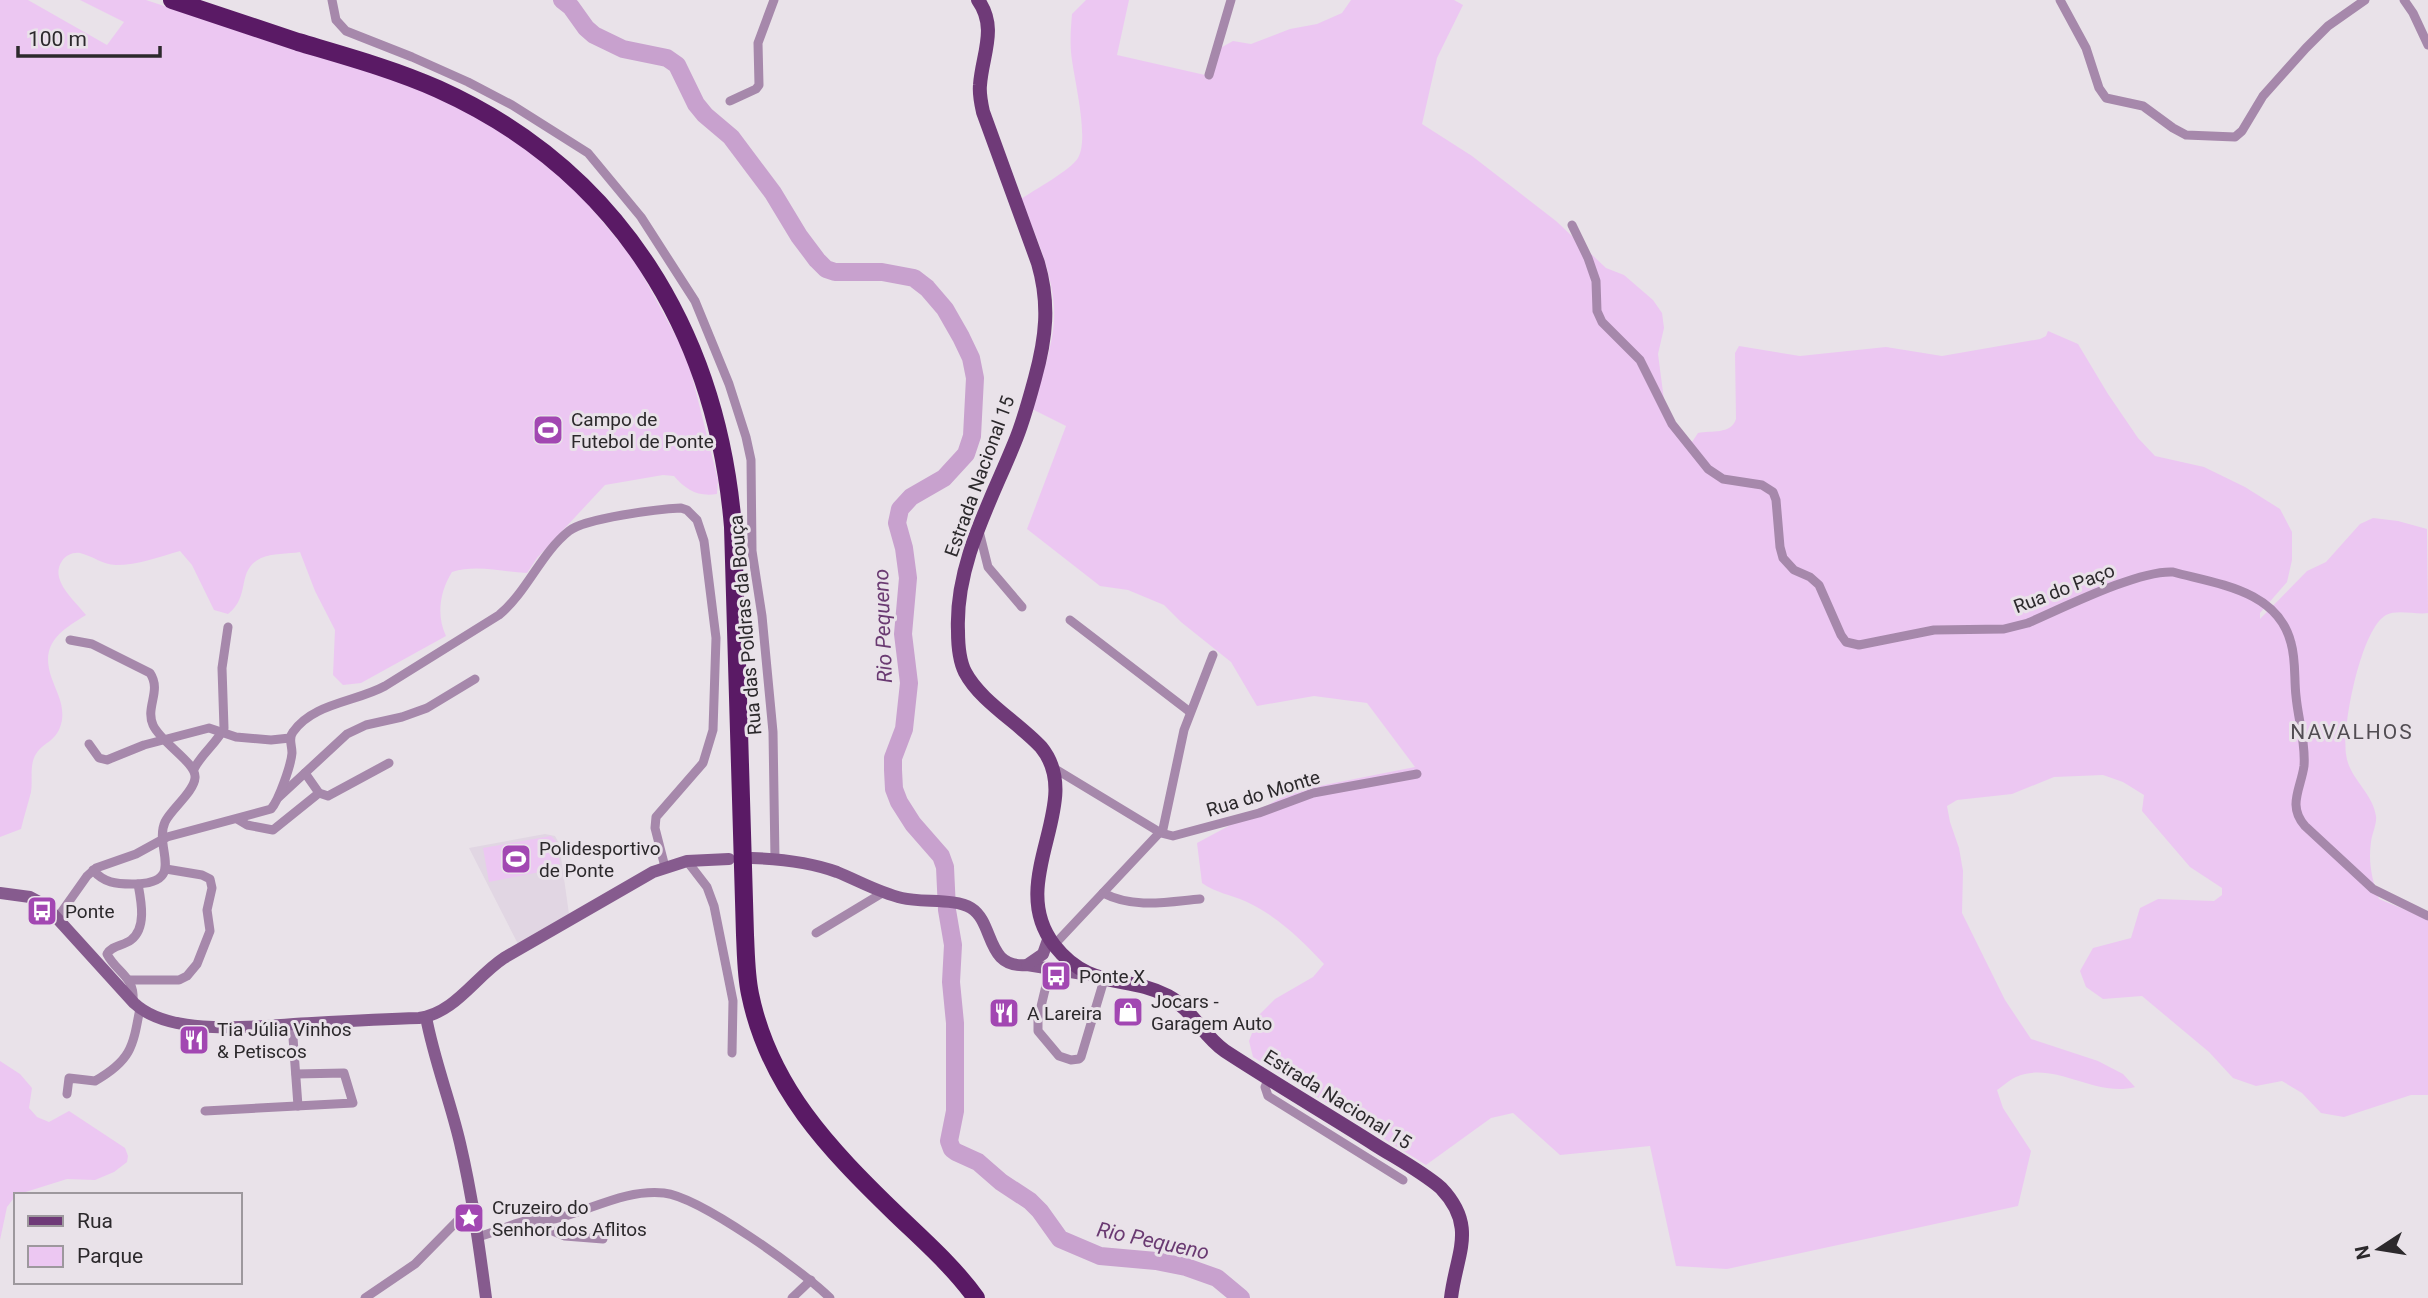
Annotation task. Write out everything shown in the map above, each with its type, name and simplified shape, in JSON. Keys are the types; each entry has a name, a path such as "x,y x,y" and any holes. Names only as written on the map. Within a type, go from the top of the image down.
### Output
{"highway":[{"path":"172,0 424,83 508,128 572,177 605,209 630,239 667,296 697,365 729,479 734,541 746,967 757,1021 781,1079 819,1135 946,1263 976,1298"},
{"path":"199,0 427,74 498,110 540,138 598,188 637,232 676,290 694,327 713,380 735,458 742,498 753,955 759,995 767,1023 791,1078 824,1127 850,1157 954,1256 988,1298"}],"main road":[{"name":"Estrada Nacional 15","path":"978,0 986,16 989,35 980,87 983,113 1038,264 1044,286 1046,313 1044,341 1026,412 978,530 965,570 958,609 958,637 963,669 978,690 1041,747 1052,767"},
{"path":"1052,767 1055,797 1037,887 1039,913 1057,949"},
{"name":"Estrada Nacional 15","path":"1057,949 1098,978 1156,991 1171,998 1213,1042 1425,1176 1446,1194 1458,1212 1463,1230 1462,1248 1451,1298"}],"street":[{"name":"Rua das Poldras da Bouça","path":"332,0 336,20 346,32 468,82 521,110 588,153 641,217 695,301 729,384 751,460 752,558 762,616 772,726 775,859"},
{"path":"730,101 759,85 758,43 774,0"},
{"path":"1209,75 1231,0"},
{"path":"2060,0 2088,51 2099,88 2106,98 2143,106 2183,134 2230,138 2241,132 2263,96 2319,33 2365,0"},
{"path":"2404,0 2412,10 2428,45"},
{"name":"Rua do Paço","path":"1572,225 1596,281 1597,311 1602,323 1640,360 1672,424 1708,470 1723,479 1762,485 1773,492 1783,558 1794,570 1819,585 1846,642 1859,645 1934,630 2011,628 2140,577 2161,572 2174,572 2251,594 2282,622 2292,644 2304,757 2295,801 2297,815 2305,826 2373,889 2428,916"},
{"path":"278,799 291,756 290,737 295,729 316,712 381,688 499,615 511,604 561,539 575,527 588,522 684,509 697,520 704,541 716,638 713,730 703,763 656,817 655,828 665,867"},
{"path":"978,530 988,567 1021,607"},
{"path":"1070,620 1190,712"},
{"path":"93,870 109,882 138,884 155,879 166,869 163,827 194,783 194,769 200,757 222,732 225,720 222,668 228,627"},
{"path":"70,640 92,644 150,673 156,686 151,719 153,726 194,769"},
{"path":"1038,966 1053,964 1057,949 1103,893 1161,833 1167,820 1175,764 1190,712 1213,655"},
{"path":"58,917 93,870 136,854 162,839 270,810 304,773 350,732 366,724 402,718 427,708 475,679"},
{"path":"89,744 99,758 107,760 144,745 209,728 236,737 266,740 290,737"},
{"path":"304,773 319,793 327,796 390,763"},
{"path":"1052,767 1161,833"},
{"name":"Rua do Monte","path":"1161,833 1182,835 1259,813 1306,795 1417,774"},
{"path":"237,819 266,830 275,830 319,793"},
{"path":"752,858 775,859 825,868 905,899 965,906 975,911 993,946 1013,965 1038,966 1098,978 1079,1059 1071,1060 1059,1056 1038,1031 1038,966 1045,950 1057,949"},
{"path":"0,893 34,898 45,905 136,1004 168,1020 198,1026 252,1027 426,1017 443,1011 504,958 640,878 687,861 729,859"},
{"path":"687,861 707,887 714,906 733,1001 732,1053"},
{"path":"129,979 172,981 185,978 199,962 209,934 206,910 212,886 210,879 202,875 166,869"},
{"path":"67,1094 69,1077 95,1082 128,1054 134,1043 136,1004 133,991 129,979 108,957 108,951 133,939 143,909 138,884"},
{"path":"816,933 884,892"},
{"path":"1103,893 1122,901 1142,903 1200,899"},
{"path":"426,1017 474,1205 486,1298"},
{"path":"292,1024 298,1106"},
{"path":"205,1111 353,1103 344,1073 296,1074"},
{"path":"1269,1078 1265,1087 1268,1096 1403,1180"},
{"path":"455,1224 464,1223 478,1232 527,1221 553,1219 635,1194 671,1194 702,1207 811,1280 830,1298"},
{"path":"365,1298 415,1264 474,1205"},
{"path":"527,1221 568,1237 603,1239"},
{"path":"792,1298 811,1280"}],"shaded area":[{"path":"545,834 555,836 559,843 569,914 518,944 469,848"}],"green space":[{"path":"0,0 28,0 107,45 124,22 80,0 146,0 307,53 397,79 457,104 514,139 573,186 635,261 679,342 691,372 718,480 717,494 698,493 688,489 674,476 663,475 605,485 537,558 527,573 480,569 452,572 445,587 440,612 446,636 361,683 343,685 333,675 335,630 315,591 300,552 270,555 253,563 245,576 240,599 228,614 214,610 192,565 180,551 124,565 107,564 80,553 70,554 59,568 61,583 86,615 60,633 48,656 52,679 61,704 62,720 57,733 34,758 31,792 21,829 0,837"},
{"path":"1086,0 1129,0 1117,55 1205,75 1213,52 1233,41 1251,44 1290,29 1317,24 1342,13 1351,0 1454,0 1463,5 1437,58 1422,124 1472,156 1556,221 1606,268 1624,275 1653,300 1662,313 1664,328 1658,354 1664,400 1674,422 1692,442 1698,433 1730,428 1736,419 1735,353 1739,346 1800,356 1886,347 1942,356 2040,339 2046,336 2048,331 2078,344 2138,438 2155,456 2204,467 2245,487 2280,509 2292,532 2292,560 2287,582 2260,613 2260,619 2307,571 2326,562 2360,524 2373,518 2427,529 2428,613 2390,613 2377,624 2361,658 2355,679 2347,722 2346,754 2351,771 2374,807 2376,822 2370,857 2379,899 2428,917 2428,1095 2411,1095 2344,1117 2321,1113 2302,1093 2282,1081 2256,1086 2233,1078 2209,1052 2142,996 2103,999 2086,987 2080,971 2093,948 2131,938 2140,908 2158,899 2214,901 2222,895 2222,888 2190,867 2142,811 2144,795 2123,782 2103,775 2054,777 2012,794 1957,800 1947,806 1963,871 1962,913 2005,1000 2031,1039 2098,1061 2123,1074 2135,1087 2105,1088 2045,1073 2030,1073 2013,1078 1997,1090 2003,1108 2031,1151 2018,1206 1727,1269 1676,1266 1650,1146 1560,1155 1513,1113 1491,1118 1426,1165 1253,1057 1249,1041 1259,1015 1275,999 1313,977 1324,964 1269,914 1202,883 1197,843 1294,791 1415,767 1367,703 1314,696 1257,706 1231,662 1164,605 1128,590 1100,586 1027,529 1066,426 1032,409 1050,346 1054,308 1046,266 1021,199 1074,163 1081,149 1082,122 1071,52 1071,33 1072,14"},
{"name":"Polidesportivo de Ponte","path":"551,836 556,841 560,864 550,866 550,870 489,882 483,848"},
{"path":"0,1061 20,1074 32,1088 29,1108 37,1117 49,1122 69,1111 125,1148 128,1156 127,1162 114,1172 95,1180 67,1179 22,1193 14,1193 7,1207 0,1240"}],"waterway":[{"name":"Rio Pequeno","path":"562,0 594,35 623,49 667,58 677,65 696,104 731,137 773,193 799,236 826,269 835,272 882,272 914,278 927,288 945,309 961,337 971,358 975,378 972,436 966,454 944,478 911,497 900,509 897,523 908,578 903,634 909,683 904,729 893,758 894,789 899,802 913,824 941,856 945,867 947,910 953,945 951,982 955,1023 955,1111 949,1141 956,1152 978,1162 1001,1182 1030,1201 1060,1239 1100,1256 1156,1261 1186,1267 1217,1278 1241,1298"}],"place":[{"name":"Campo de Futebol de Ponte","path":"548,430"},
{"name":"Polidesportivo de Ponte","path":"516,859"},
{"name":"Ponte","path":"42,911"},
{"name":"Ponte X","path":"1056,976"},
{"name":"Jocars - Garagem Auto","path":"1128,1012"},
{"name":"A Lareira","path":"1004,1013"},
{"name":"Tia Júlia Vinhos & Petiscos","path":"194,1040"},
{"name":"Cruzeiro do Senhor dos Aflitos","path":"469,1218"}],"district":[{"name":"NAVALHOS","path":"2352,732"}]}
